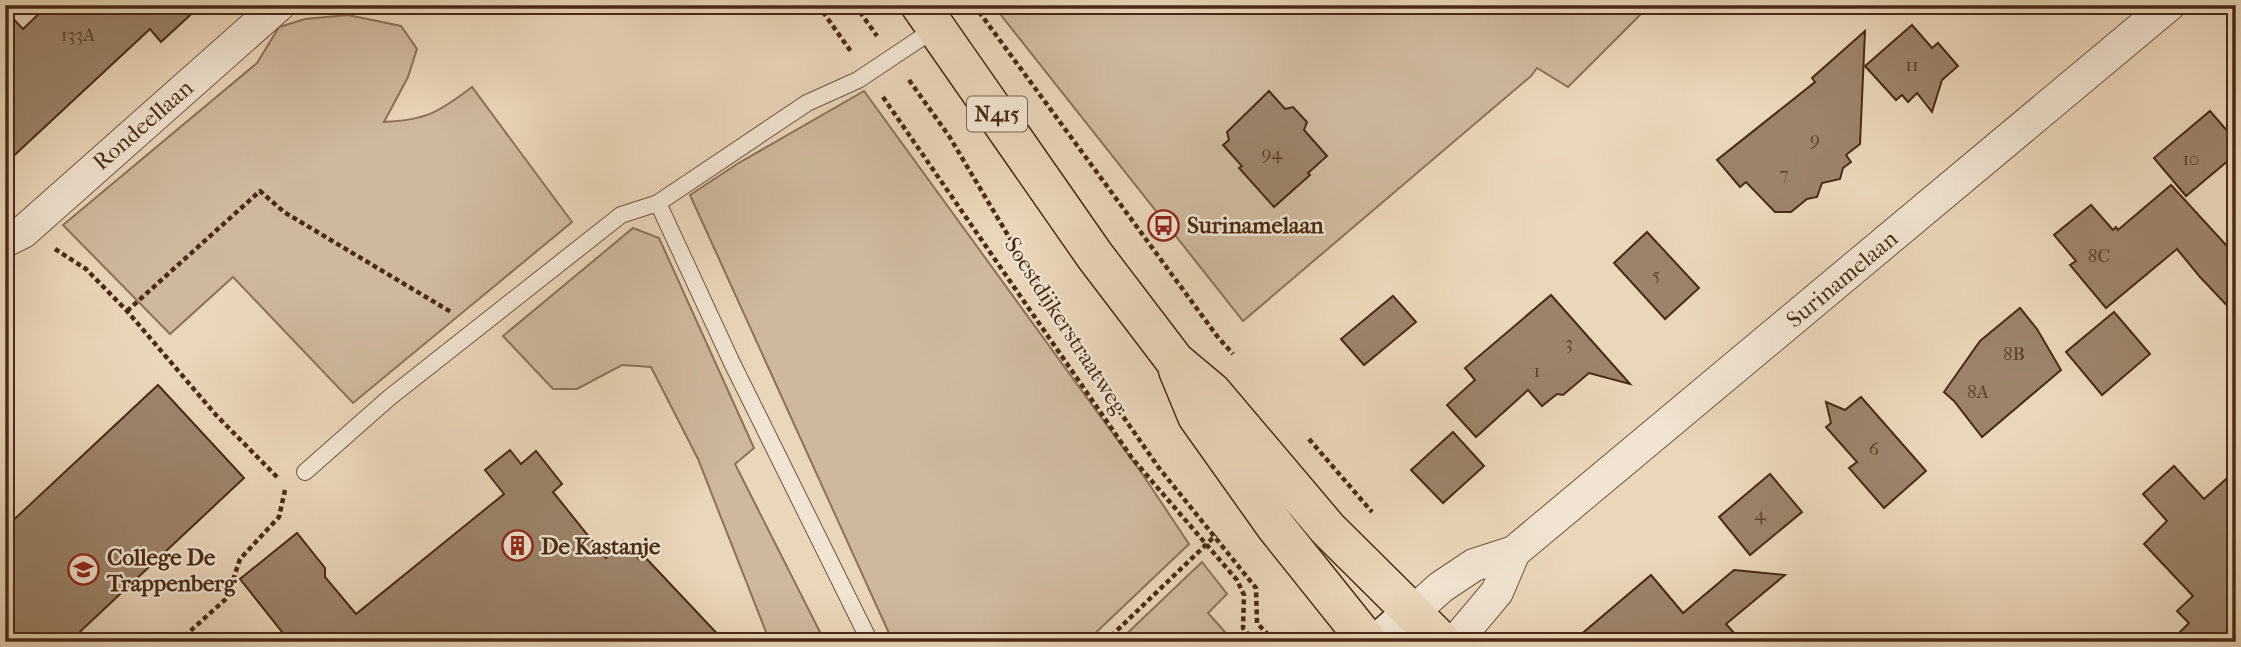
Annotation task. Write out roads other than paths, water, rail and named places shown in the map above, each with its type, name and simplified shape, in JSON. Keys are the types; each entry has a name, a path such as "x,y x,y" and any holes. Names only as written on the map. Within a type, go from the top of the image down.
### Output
{"main road":[{"name":"N415","path":"928,16 1095,256 1175,361"},
{"path":"1175,361 1212,393 1328,529 1442,642"},
{"path":"1175,361 1197,416 1276,527 1368,642"}],"street":[{"name":"Rondeellaan","path":"11,233 279,5"},
{"name":"Surinamelaan","path":"1412,613 1441,587 1474,565 1514,552 2169,5"},
{"name":"Surinamelaan","path":"1455,642 1497,592 1514,552"},
{"path":"1379,642 1412,613"}],"lane":[{"path":"305,472 390,398 621,215 658,203 807,103 859,80 892,57 928,16"},
{"path":"658,203 732,363 870,642"}],"place":[{"name":"Surinamelaan","path":"1164,225"},
{"name":"De Kastanje","path":"518,546"},
{"name":"College De Trappenberg","path":"84,570"}]}
